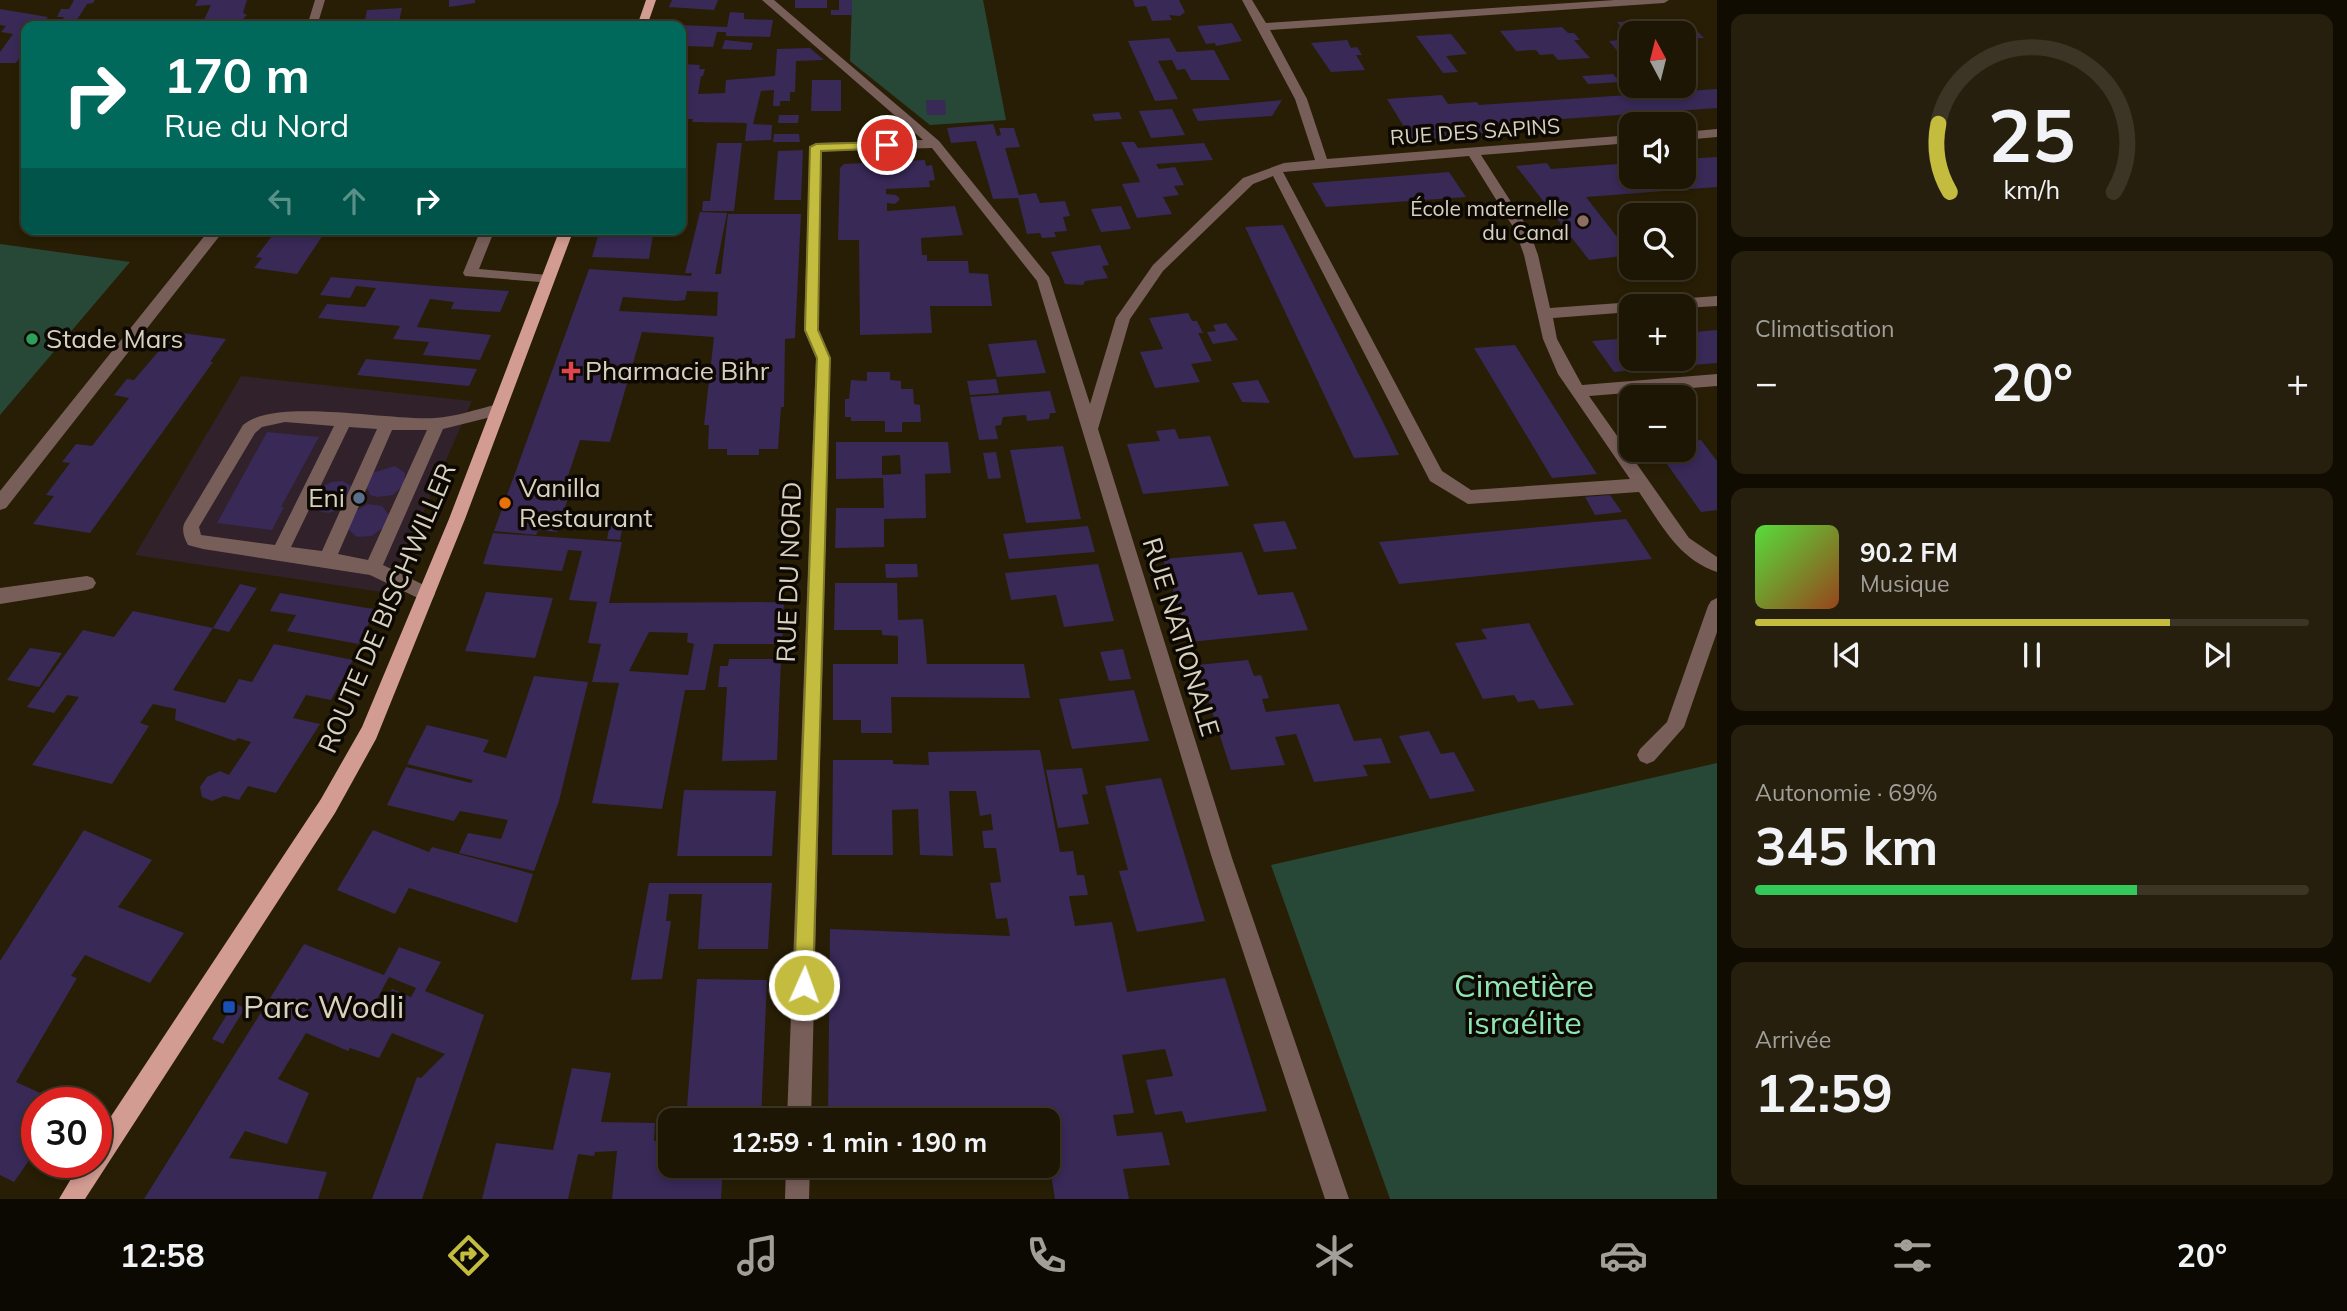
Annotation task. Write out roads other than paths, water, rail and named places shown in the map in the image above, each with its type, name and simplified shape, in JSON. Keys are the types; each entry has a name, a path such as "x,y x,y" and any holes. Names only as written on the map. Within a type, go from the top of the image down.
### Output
{"main road":[{"path":"644,21 651,0"},
{"name":"ROUTE DE BISCHWILLER","path":"112,1136 349,771 395,674 565,235"},
{"name":"ROUTE DE BISCHWILLER","path":"71,1199 85,1178"}],"street":[{"path":"314,21 320,0"},
{"name":"RUE NATIONALE","path":"767,0 935,144 1044,279 1222,858 1337,1199"},
{"path":"1247,0 1298,92 1317,139 1322,163"},
{"path":"1262,27 1664,0"},
{"path":"1696,135 1717,133"},
{"name":"RUE DES SAPINS","path":"1090,429 1123,318 1158,268 1248,181 1276,170 1322,163 1619,140"},
{"name":"RUE DU NORD","path":"799,1108 823,358 811,330 816,147 935,144"},
{"path":"1472,151 1522,230 1531,255 1543,314 1554,348 1576,391 1683,543 1699,556 1717,565"},
{"path":"1276,170 1436,476 1468,497 1642,485"},
{"path":"0,503 213,235"},
{"path":"486,235 470,273 548,280"},
{"path":"1696,302 1717,300"},
{"path":"1543,314 1619,308"},
{"path":"1576,391 1717,380"},
{"path":"426,594 373,568 327,558 194,540 191,527 249,429 257,422 285,416 387,424 437,424 498,410"},
{"path":"279,553 345,420"},
{"path":"327,558 387,424"},
{"path":"373,568 437,424"},
{"path":"0,596 86,583"},
{"path":"1647,755 1675,727 1717,606"},
{"path":"797,1199 798,1178"}],"place":[{"name":"École maternelle du Canal","path":"1583,221"},
{"name":"Stade Mars","path":"32,339"},
{"name":"Pharmacie Bihr","path":"571,371"},
{"name":"Eni","path":"359,498"},
{"name":"Vanilla Restaurant","path":"505,503"},
{"name":"Parc Wodli","path":"229,1007"}],"park label":[{"name":"Cimetière israélite","path":"1524,1004"}]}
